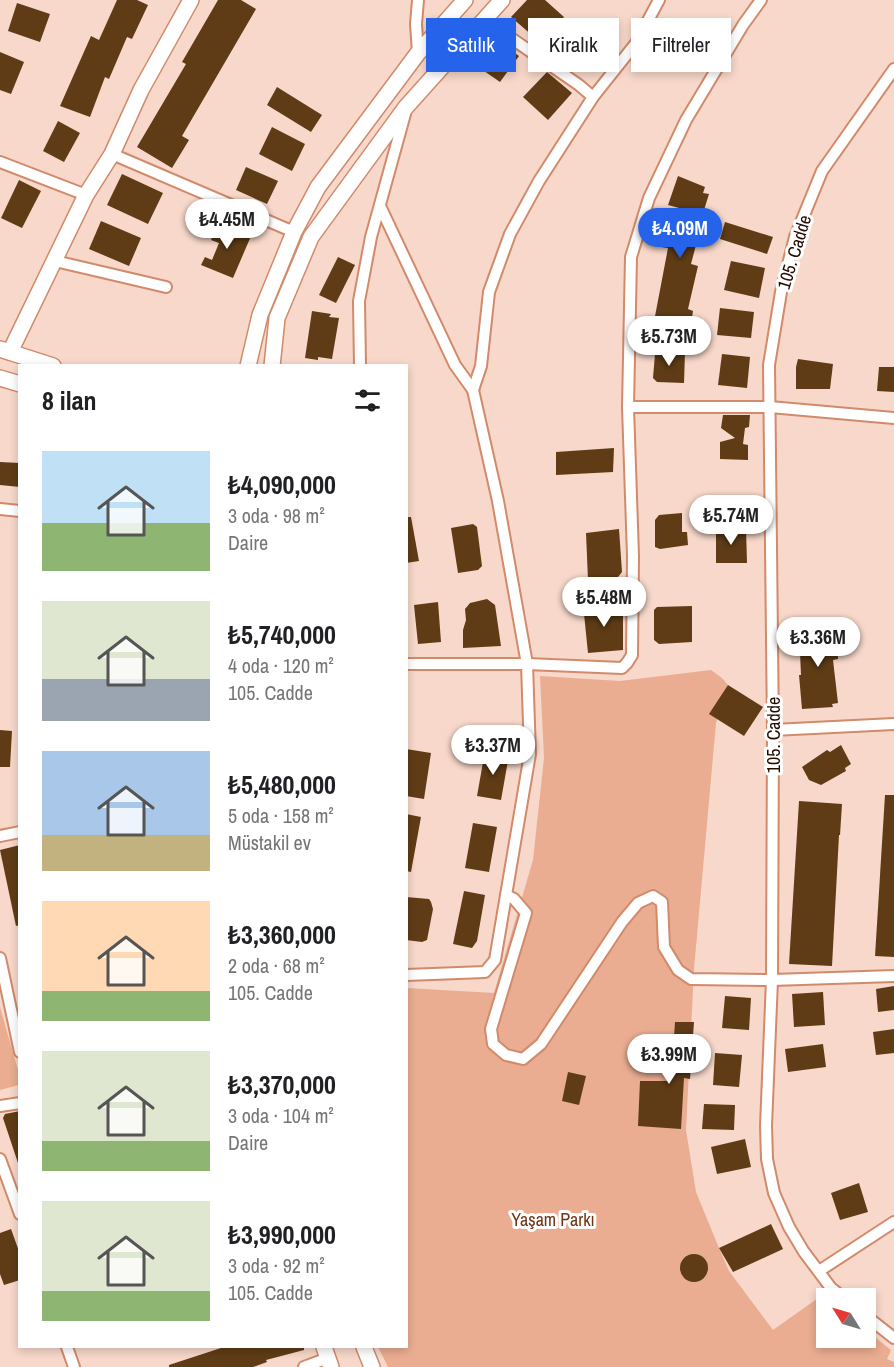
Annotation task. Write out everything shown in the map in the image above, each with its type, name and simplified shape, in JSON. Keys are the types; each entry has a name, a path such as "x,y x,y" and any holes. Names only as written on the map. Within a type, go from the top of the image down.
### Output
{"main road":[{"path":"47,364 5,350 55,261 86,195 112,154 141,90 191,0"},
{"path":"248,364 260,315 294,232 318,187 418,53 465,0"},
{"path":"486,18 502,0"},
{"path":"272,364 277,318 311,237 406,107 437,72"},
{"path":"242,364 252,348"},
{"path":"0,378 18,383"},
{"path":"364,1348 372,1367"}],"street":[{"path":"418,0 416,24 418,53"},
{"path":"473,390 481,366 489,292 510,234 539,181 592,97 636,43 659,0"},
{"path":"408,664 526,664 622,668 632,654 633,556 628,407 631,257 649,198 686,120 761,0"},
{"path":"516,42 579,85 592,97"},
{"name":"105. Cadde","path":"831,1288 804,1252 789,1227 774,1193 767,1159 766,1126 772,980 773,730 769,365 781,292 795,237 822,171 894,69"},
{"path":"360,364 359,301 371,237 406,107"},
{"path":"112,154 294,232"},
{"path":"0,162 86,195"},
{"path":"380,206 455,365 473,390 498,501 526,664 530,754 495,960 485,972 408,975"},
{"path":"55,261 166,286"},
{"path":"628,407 770,407 894,418"},
{"path":"0,509 18,511"},
{"path":"773,730 894,724"},
{"path":"0,836 18,832"},
{"path":"506,895 514,899 526,913 491,1029 493,1044 506,1054 523,1059 541,1044 622,922 638,903 653,896 662,902 664,947 678,970 691,979 772,980 894,976"},
{"path":"0,958 18,1043"},
{"path":"0,1106 18,1103"},
{"path":"0,1159 18,1208"},
{"path":"819,1271 894,1222"},
{"path":"876,1324 894,1338"},
{"path":"67,1348 74,1367"},
{"path":"304,1367 327,1357"}],"green space":[{"name":"Yaşam Parkı","path":"711,670 728,685 716,723 694,969 686,1130 696,1192 729,1271 773,1330 816,1300 816,1348 876,1348 876,1338 891,1350 887,1359 894,1362 894,1367 388,1367 378,1348 408,1348 408,988 494,993 533,860 544,758 540,676 620,681"},
{"path":"0,1007 18,1070 18,1085 0,1090"}],"building":[{"path":"117,0 137,0 148,5 132,39 127,37 109,79 105,77 90,117 60,106 91,36 99,40"},
{"path":"218,0 241,0 256,9 182,136 189,140 172,168 137,147 186,64 182,62"},
{"path":"527,0 545,0 564,17 528,18 528,32 516,21 516,18 511,17"},
{"path":"17,3 50,14 40,42 8,31"},
{"path":"0,52 24,62 11,94 0,90"},
{"path":"486,72 507,72 500,82"},
{"path":"547,72 572,93 548,120 523,97"},
{"path":"277,87 322,115 311,132 267,105"},
{"path":"58,121 80,133 64,162 43,151"},
{"path":"272,127 305,144 292,171 259,154"},
{"path":"246,167 278,181 267,204 236,190"},
{"path":"122,174 163,193 148,224 107,205"},
{"path":"678,176 705,187 703,193 709,194 691,264 698,266 688,309 693,311 689,338 652,332 668,248 661,247 658,241 662,224 679,208 668,205"},
{"path":"19,180 41,191 22,228 1,218"},
{"path":"101,221 141,238 129,266 89,249"},
{"path":"725,222 773,237 767,254 720,239"},
{"path":"218,223 251,236 233,278 201,265 205,257 212,260 219,243 211,240"},
{"path":"338,257 355,265 336,303 319,295"},
{"path":"731,261 765,268 759,298 724,290"},
{"path":"720,308 754,312 751,338 717,335"},
{"path":"312,311 331,314 329,317 339,318 332,359 305,358"},
{"path":"659,351 685,352 684,383 657,382 653,378 655,354"},
{"path":"722,354 750,357 747,388 718,385"},
{"path":"798,359 833,364 830,389 796,389"},
{"path":"879,367 894,367 894,392 877,391"},
{"path":"723,415 750,415 749,427 745,428 743,444 748,445 748,460 720,459 720,442 735,438 721,428"},
{"path":"614,448 613,472 556,475 556,452"},
{"path":"0,462 18,463 18,487 0,485"},
{"path":"682,513 682,532 687,532 688,545 660,549 655,547 655,520 659,515"},
{"path":"408,517 411,517 419,561 408,563"},
{"path":"473,524 477,527 482,566 478,570 458,573 451,528"},
{"path":"746,528 747,563 716,563 716,529"},
{"path":"619,529 622,572 618,577 588,580 586,533"},
{"path":"487,599 495,605 501,646 463,648 465,609 470,603"},
{"path":"438,602 441,642 418,644 414,605"},
{"path":"583,604 617,604 618,612 623,612 623,650 588,653"},
{"path":"692,606 692,642 659,644 654,640 654,610 657,607"},
{"path":"837,628 838,659 833,660 838,703 832,704 833,707 802,709 799,630"},
{"path":"728,685 763,707 744,736 709,714"},
{"path":"0,730 12,731 10,767 0,767"},
{"path":"841,745 851,764 845,768 846,771 821,785 809,780 802,767 827,750 830,752"},
{"path":"408,749 431,753 424,799 408,796"},
{"path":"485,751 509,755 501,800 477,796"},
{"path":"885,795 894,795 894,957 875,956"},
{"path":"799,801 842,804 832,966 789,964"},
{"path":"408,814 421,817 411,872 408,871"},
{"path":"473,823 497,827 489,872 465,868"},
{"path":"18,846 18,926 16,926 0,850"},
{"path":"464,891 485,895 477,941 472,948 453,944"},
{"path":"408,897 429,899 431,902 433,909 427,940 422,942 408,940"},
{"path":"894,986 894,1010 878,1012 876,989"},
{"path":"823,992 825,1025 794,1027 792,994"},
{"path":"725,996 751,998 749,1030 722,1028"},
{"path":"675,1022 694,1022 690,1079 684,1078 681,1129 638,1126 640,1081 671,1081"},
{"path":"894,1029 894,1053 876,1055 873,1032"},
{"path":"823,1044 826,1067 788,1072 785,1049"},
{"path":"715,1053 742,1055 739,1087 713,1085"},
{"path":"568,1072 586,1076 579,1105 562,1101"},
{"path":"704,1104 735,1105 734,1130 702,1129"},
{"path":"18,1111 18,1163 3,1118 5,1114"},
{"path":"745,1139 751,1167 717,1174 711,1147"},
{"path":"859,1183 868,1212 840,1220 831,1193"},
{"path":"771,1224 783,1249 733,1272 719,1248"},
{"path":"11,1229 18,1248 18,1281 4,1285 0,1274 0,1233"},
{"path":"694,1254 704,1258 708,1268 704,1278 694,1282 684,1278 680,1268 684,1258"},
{"path":"221,1348 304,1348 304,1350 266,1360 267,1362 253,1367 169,1367 169,1365"}]}
